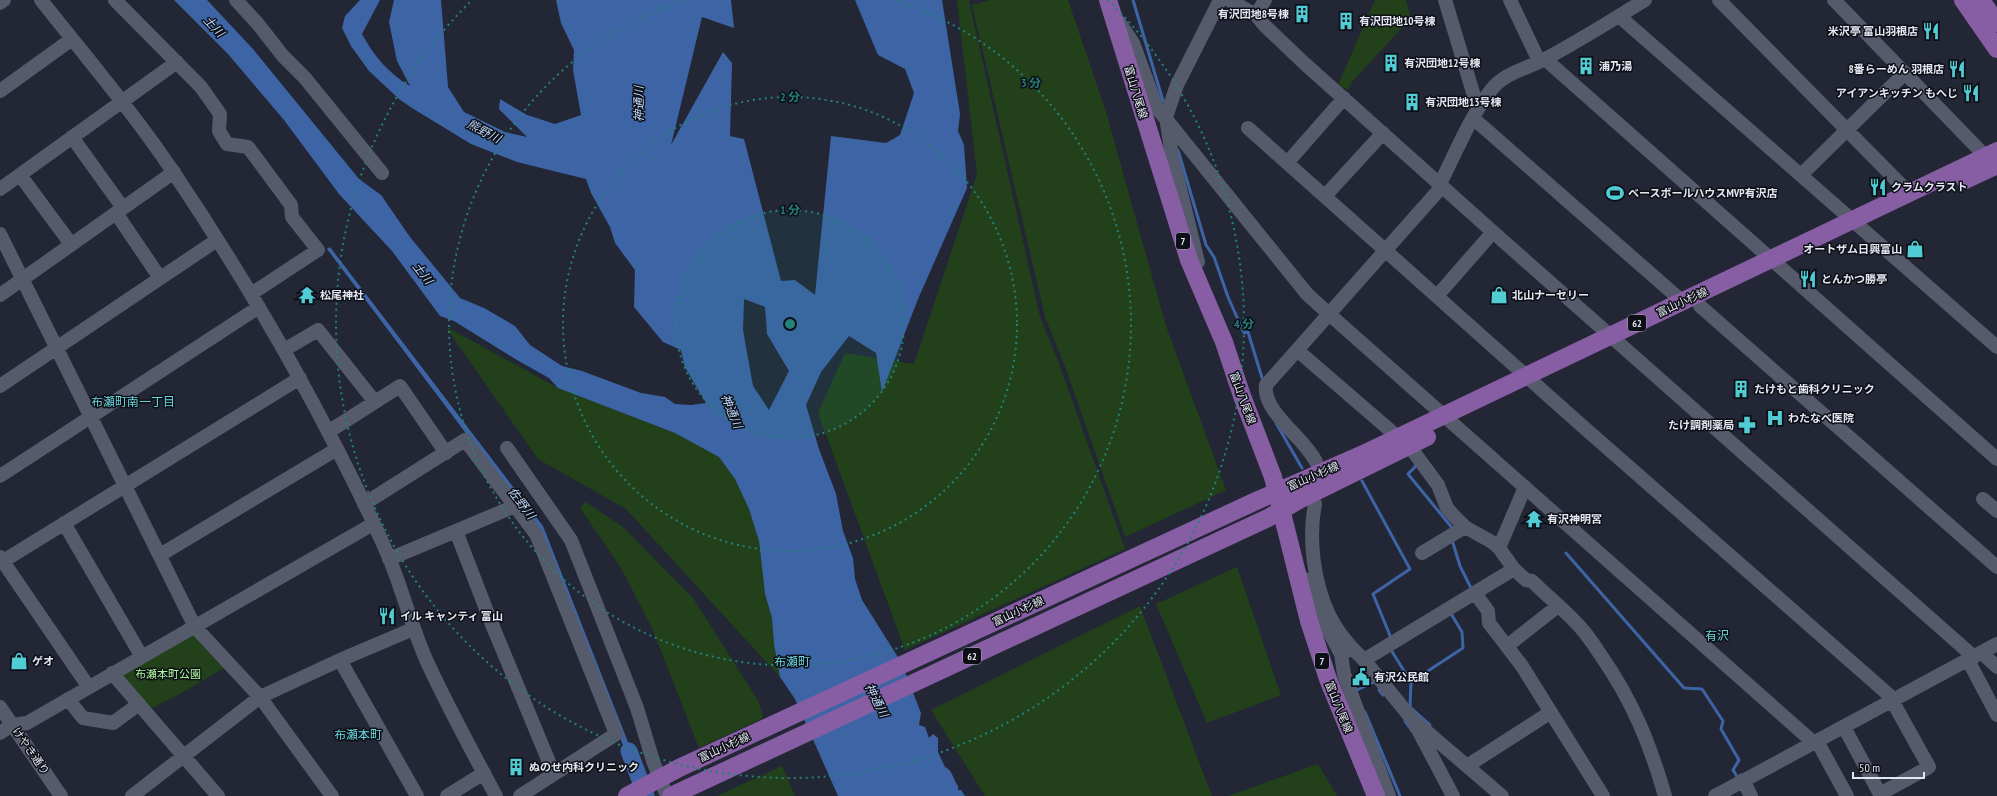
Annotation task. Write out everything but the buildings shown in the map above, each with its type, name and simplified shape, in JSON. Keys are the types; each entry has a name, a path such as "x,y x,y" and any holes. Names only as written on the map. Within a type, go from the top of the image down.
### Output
{"main road":[{"path":"1963,0 1997,49"},
{"path":"1981,0 1997,23"},
{"name":"富山八尾線","path":"1109,3 1189,260 1206,296 1224,342 1242,396 1273,477 1277,492 1275,514 1289,542 1309,621 1328,679 1376,796"},
{"name":"富山小杉線","path":"1859,224 1909,194 1994,162"},
{"name":"富山小杉線","path":"627,796 664,775 1256,501 1449,420 1532,381 1615,339 1683,302 1775,263 1994,162"},
{"name":"富山小杉線","path":"1615,339 1700,306 1775,263"},
{"name":"富山小杉線","path":"672,795 1275,514 1449,420"}],"street":[{"path":"0,3 4,0"},
{"path":"41,0 122,101 174,172 251,294 284,350 337,448 364,504 390,559 407,604 413,629 429,665 496,796"},
{"path":"116,0 201,87 220,114 219,131 227,144 248,147 291,205 292,217 318,250 251,294"},
{"path":"236,0 258,24 283,56 305,78 382,173"},
{"path":"1206,296 1172,156 1166,118 1177,85 1220,0"},
{"path":"1229,0 1256,15 1264,25 1304,63 1493,232 1975,657 1997,667"},
{"path":"1256,15 1265,0"},
{"path":"1446,0 1476,114 1683,302"},
{"path":"1510,0 1542,60 1997,459"},
{"path":"1316,462 1303,442 1275,413 1265,392 1266,384 1438,191 1440,184 1476,114 1491,90 1512,73 1542,60 1645,0"},
{"path":"1719,0 1909,194"},
{"path":"1834,0 1994,162"},
{"path":"1109,3 1133,43 1157,108 1302,288 1329,314 1449,420 1816,742 1847,796"},
{"path":"1619,16 1802,174 1997,347"},
{"path":"0,91 72,39"},
{"path":"0,189 177,62"},
{"path":"1802,174 1905,73"},
{"path":"1287,163 1344,98"},
{"path":"1248,128 1532,381 1889,695 1929,766 1880,794 1844,727"},
{"path":"1325,196 1383,133"},
{"path":"72,138 120,210 160,278"},
{"path":"0,295 174,172"},
{"path":"20,175 71,244"},
{"path":"1437,296 1493,232"},
{"path":"0,234 195,627 260,697 332,796"},
{"path":"0,386 217,240"},
{"path":"1700,306 1997,567"},
{"path":"0,476 259,307"},
{"path":"284,350 318,330 375,402"},
{"path":"1297,350 1392,432"},
{"path":"88,686 1,560 125,486 300,378"},
{"path":"328,432 400,386 446,453"},
{"path":"364,504 465,440 536,534 616,734 520,796"},
{"path":"160,555 337,448"},
{"path":"507,448 571,540 672,795"},
{"path":"1413,451 1438,485 1447,508 1465,527 1485,537 1499,548 1514,569 1526,580 1532,581 1582,629 1618,681 1639,721 1652,751 1665,796"},
{"path":"1499,548 1525,487"},
{"path":"1983,498 1997,511"},
{"path":"1314,504 1313,548 1317,580 1329,616 1346,651 1344,674 1389,796"},
{"path":"390,559 515,506"},
{"path":"64,523 142,657"},
{"path":"0,733 12,725 27,723 88,686 195,627 373,524"},
{"path":"1422,553 1465,527"},
{"path":"456,531 491,622 554,774"},
{"path":"1289,542 1322,619 1346,651 1364,660 1412,719 1502,796"},
{"path":"1364,660 1514,569"},
{"path":"1475,593 1488,611 1489,623 1522,666 1603,796"},
{"path":"1507,646 1558,606"},
{"path":"139,794 182,755 260,697 340,660 413,629"},
{"path":"1715,796 1997,644"},
{"path":"1975,657 1997,715"},
{"path":"340,660 417,796"},
{"path":"112,674 218,796"},
{"path":"68,699 83,718 114,723 138,704"},
{"name":"けやき通り","path":"0,707 61,796"},
{"path":"1467,766 1551,712"},
{"path":"1412,719 1453,796"},
{"path":"447,796 484,773"},
{"path":"1743,780 1751,796"}],"green space":[{"path":"957,0 971,0 969,1 1040,317 1059,363 1125,549 905,650 818,413 845,353 914,364 977,174"},
{"path":"990,0 1068,0 1106,112 1166,326 1226,490 1125,537 1064,364 1045,317 972,5"},
{"path":"1375,0 1406,0 1411,18 1350,84 1348,90 1338,85"},
{"path":"445,326 558,388 675,433 719,457 735,479 749,509 759,541 765,594 772,618 774,644 780,677 626,509 538,459"},
{"path":"586,502 623,527 693,598 759,702 763,718 699,748 652,628 621,568 580,508"},
{"path":"1237,567 1281,695 1207,723 1156,604"},
{"path":"1140,606 1212,796 985,796 931,710"},
{"name":"布瀬本町公園","path":"192,633 226,667 178,695 148,710 122,674"},
{"path":"1318,764 1337,796 1228,796"},
{"path":"782,766 795,796 717,796"}],"water":[{"path":"174,0 207,0 253,49 359,179 381,195 410,237 460,298 484,308 515,326 530,345 562,366 582,371 641,393 665,397 675,404 691,405 706,403 685,367 681,350 663,342 634,307 635,270 615,243 610,227 591,193 586,179 517,162 471,144 412,108 399,99 369,71 351,46 342,28 345,16 360,0 380,0 362,34 371,49 388,70 410,86 397,61 389,22 394,0 441,0 448,87 464,112 505,132 527,137 499,109 500,99 527,115 555,124 581,115 573,70 574,50 561,23 556,0 731,0 734,28 702,17 671,145 723,52 732,63 730,136 744,139 781,281 795,280 815,295 831,136 886,143 900,135 914,93 905,69 878,55 855,0 942,0 960,114 958,131 964,145 967,188 918,299 882,392 876,353 849,336 821,372 806,405 819,449 836,494 843,531 853,558 855,579 862,600 901,662 921,713 919,725 925,727 929,738 933,734 938,738 938,752 945,767 948,768 958,786 958,790 961,790 965,796 838,796 795,699 780,677 774,644 772,618 765,594 759,541 749,509 735,479 719,457 675,433 558,388 549,378 454,321 440,316 392,251 339,194 284,120 228,54","holes":["744,299 765,307 767,334 789,371 769,410 753,386 743,330"]},
{"path":"330,247 543,526 640,770 634,774 541,533 327,249"}],"waterway":[{"path":"1133,0 1163,101"},
{"path":"1178,150 1206,245 1214,257 1228,297 1244,333 1248,332 1263,381"},
{"path":"1276,423 1302,468"},
{"path":"1416,462 1415,467 1408,474 1453,529"},
{"path":"1362,481 1410,569 1373,594 1391,638"},
{"path":"1452,540 1460,566 1472,590"},
{"path":"1566,553 1684,688 1702,689 1723,721 1721,729 1739,760 1733,770 1738,778"},
{"path":"1411,682 1463,648 1462,632 1450,612"},
{"path":"1391,650 1411,682 1410,707 1430,725"},
{"path":"1355,687 1357,690 1374,682 1375,683"},
{"path":"1379,690 1383,695"},
{"path":"1365,712 1400,796"},
{"path":"1405,721 1412,731"},
{"name":"佐野川","path":"629,751 646,796"}],"place":[{"name":"有沢団地8号棟","path":"1302,14"},
{"name":"有沢団地10号棟","path":"1346,21"},
{"name":"米沢亭 富山羽根店","path":"1931,31"},
{"name":"有沢団地12号棟","path":"1391,63"},
{"name":"浦乃湯","path":"1586,66"},
{"name":"8番らーめん 羽根店","path":"1957,69"},
{"name":"アイアンキッチン もへじ","path":"1971,93"},
{"name":"有沢団地13号棟","path":"1412,102"},
{"name":"クラムクラスト","path":"1878,187"},
{"name":"ベースボールハウスMVP有沢店","path":"1615,193"},
{"name":"オートザム日興富山","path":"1915,249"},
{"name":"とんかつ勝亭","path":"1808,279"},
{"name":"松尾神社","path":"307,295"},
{"name":"北山ナーセリー","path":"1499,295"},
{"name":"たけもと歯科クリニック","path":"1741,389"},
{"name":"わたなべ医院","path":"1775,418"},
{"name":"たけ調剤薬局","path":"1747,425"},
{"name":"有沢神明宮","path":"1534,519"},
{"name":"イル キャンティ 富山","path":"387,616"},
{"name":"ゲオ","path":"19,661"},
{"name":"有沢公民館","path":"1361,677"},
{"name":"ぬのせ内科クリニック","path":"516,767"}],"district":[{"name":"布瀬町南一丁目","path":"133,401"},
{"name":"有沢","path":"1717,635"},
{"name":"布瀬町","path":"792,661"},
{"name":"布瀬本町","path":"358,734"}],"water label":[{"name":"土川","path":"214,26"},
{"name":"神通川","path":"638,104"},
{"name":"熊野川","path":"484,131"},
{"name":"土川","path":"423,273"},
{"name":"神通川","path":"732,411"},
{"name":"神通川","path":"877,700"}]}
